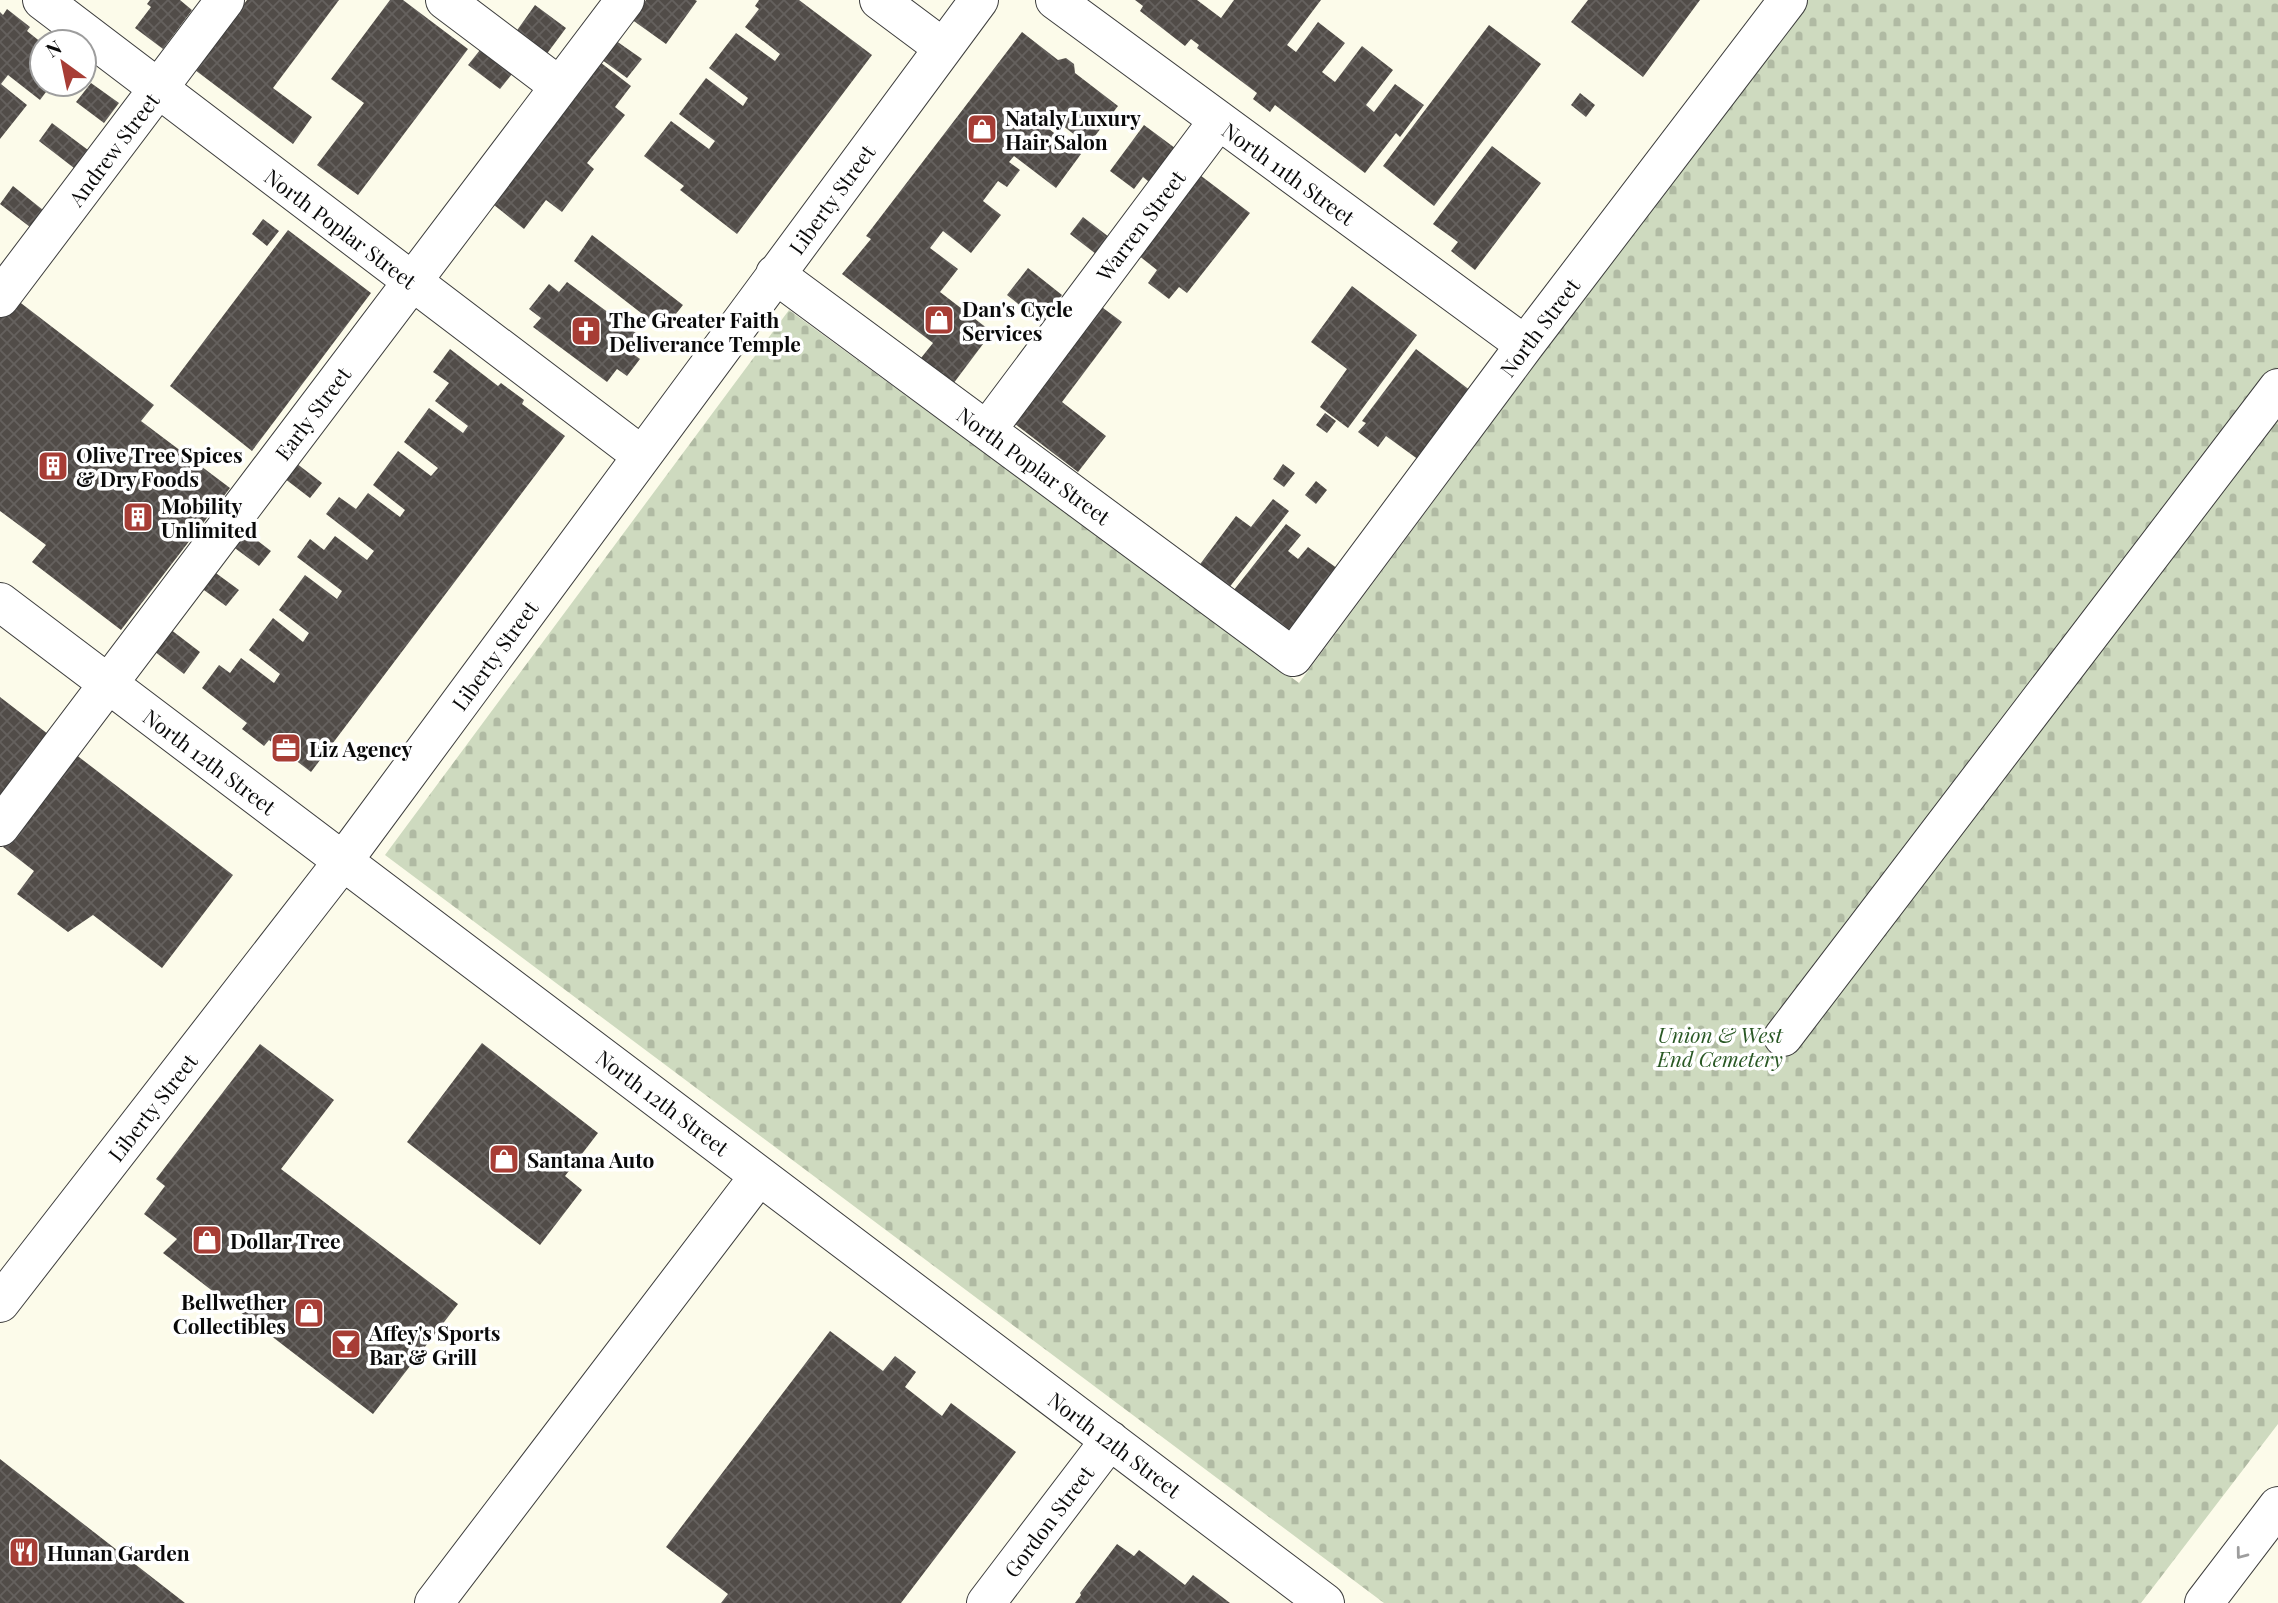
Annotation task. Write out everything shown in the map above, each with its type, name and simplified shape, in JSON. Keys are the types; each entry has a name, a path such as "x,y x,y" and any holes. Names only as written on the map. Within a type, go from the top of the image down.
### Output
{"street":[{"name":"North Poplar Street","path":"42,0 641,455"},
{"name":"Andrew Street","path":"0,298 225,0"},
{"path":"445,0 559,86"},
{"name":"Early Street","path":"0,827 625,0"},
{"path":"879,0 942,47"},
{"name":"Liberty Street","path":"0,1303 343,861 979,0"},
{"name":"North 11th Street","path":"1055,0 1525,345"},
{"name":"North Street","path":"1293,657 1525,345 1788,0"},
{"name":"Warren Street","path":"987,430 1218,121"},
{"name":"North Poplar Street","path":"775,274 1293,657"},
{"path":"1783,1037 2278,388"},
{"name":"North 12th Street","path":"0,602 1325,1603"},
{"path":"433,1603 759,1175"},
{"name":"Gordon Street","path":"986,1603 1110,1440"},
{"path":"2204,1603 2278,1506"}],"green space":[{"name":"Union & West End Cemetery","path":"1805,0 2278,0 2278,1424 2141,1603 1384,1603 385,855 789,310 1299,683"}],"building":[{"path":"150,0 180,0 192,10 163,49 135,28 151,7 147,4"},
{"path":"247,0 339,0 273,88 312,117 293,144 195,70"},
{"path":"390,0 403,0 468,49 358,195 317,165 364,103 331,79"},
{"path":"646,0 697,1 666,44 631,19"},
{"path":"759,0 799,0 872,55 737,234 680,190 684,186 644,156 671,121 709,149 715,141 679,114 706,78 743,106 748,98 709,68 736,33 775,61 780,54 745,27 759,9 755,6"},
{"path":"1135,0 1197,0 1221,18 1234,0 1321,0 1287,45 1296,52 1318,22 1345,43 1322,72 1335,82 1362,46 1393,70 1366,105 1374,112 1395,84 1424,105 1400,137 1396,133 1365,173 1275,105 1270,112 1253,99 1257,93 1197,48 1199,45 1191,39 1185,46 1140,11 1143,6"},
{"path":"1588,0 1700,0 1643,77 1571,22"},
{"path":"535,5 566,28 543,59 513,36"},
{"path":"7,9 30,27 27,31 28,91 8,75 1,84 27,105 0,139 0,12 3,15"},
{"path":"1489,25 1541,64 1434,206 1383,166"},
{"path":"1022,32 1058,60 1066,58 1074,64 1075,73 1118,106 1088,145 1046,113 1040,122 1081,154 1056,188 1014,156 1009,162 1020,170 1007,187 998,181 983,201 1001,215 971,253 943,231 930,248 958,269 940,292 992,332 950,388 917,363 933,343 842,274 871,239 866,236"},
{"path":"612,38 642,59 627,78 598,57"},
{"path":"484,45 516,69 500,89 468,65"},
{"path":"596,59 631,86 615,107 625,115 587,163 594,169 562,212 546,200 524,229 494,205"},
{"path":"98,88 119,103 104,123 76,102 79,98 98,98"},
{"path":"1580,93 1595,105 1586,117 1571,105"},
{"path":"52,123 88,150 74,168 39,141"},
{"path":"1144,125 1179,151 1154,186 1143,177 1134,189 1110,171"},
{"path":"1492,146 1541,183 1475,270 1451,251 1458,242 1433,224"},
{"path":"1192,169 1250,213 1187,293 1179,287 1169,299 1148,283 1157,270 1138,255"},
{"path":"13,186 43,210 30,227 0,204"},
{"path":"1083,217 1109,237 1096,254 1070,234"},
{"path":"263,219 279,231 267,246 252,234"},
{"path":"288,230 371,293 252,451 170,386"},
{"path":"592,235 683,305 663,330 574,261"},
{"path":"1028,268 1062,295 1042,323 1007,295"},
{"name":"The Greater Faith Deliverance Temple","path":"567,282 640,336 629,351 640,359 627,376 617,369 607,382 533,327 541,318 529,309 549,284 559,292"},
{"path":"1352,286 1417,335 1348,428 1320,407 1347,369 1311,342"},
{"path":"13,297 154,405 141,421 230,488 121,630 32,562 46,545 0,511 0,314"},
{"path":"1095,302 1122,322 1062,402 1106,436 1078,472 1007,418"},
{"path":"450,349 498,386 501,383 524,400 522,404 565,436 311,772 269,740 264,746 242,729 247,723 202,688 219,665 230,673 241,658 274,683 280,674 249,650 273,618 303,642 309,633 279,610 305,575 337,599 342,591 297,557 310,539 324,550 335,536 367,560 374,551 326,514 339,497 356,509 368,493 400,517 405,510 373,485 398,451 431,476 438,468 404,442 429,408 463,433 468,426 435,401 449,383 433,372"},
{"path":"1416,349 1471,391 1419,460 1386,436 1378,447 1358,432 1366,423 1362,421"},
{"path":"1325,413 1336,421 1327,433 1316,425"},
{"path":"292,460 322,483 310,498 280,475"},
{"path":"1283,464 1295,473 1284,487 1273,479"},
{"path":"1316,481 1327,490 1316,504 1305,495"},
{"path":"1273,499 1289,511 1221,598 1192,575 1236,516 1251,527"},
{"path":"1286,524 1301,535 1288,551 1298,559 1308,547 1338,569 1281,643 1226,600"},
{"path":"241,528 271,551 259,566 228,543"},
{"path":"209,568 239,590 226,606 197,585"},
{"path":"166,626 200,652 184,674 150,648"},
{"path":"0,697 48,734 0,798"},
{"path":"75,754 233,875 162,968 93,915 68,932 17,894 34,871 3,847"},
{"name":"Santana Auto","path":"482,1043 598,1133 565,1176 582,1190 540,1245 407,1142"},
{"path":"260,1044 334,1100 281,1169 458,1304 373,1414 163,1253 177,1239 144,1214 165,1186 156,1179"},
{"path":"830,1331 883,1371 895,1356 916,1372 905,1387 942,1416 951,1403 1016,1452 901,1603 721,1603 728,1594 666,1547"},
{"path":"0,1459 185,1603 0,1603"},
{"path":"1117,1544 1134,1556 1139,1550 1185,1585 1193,1575 1230,1603 1075,1603"}],"place":[{"name":"Nataly Luxury Hair Salon","path":"982,129"},
{"name":"Dan's Cycle Services","path":"939,320"},
{"name":"The Greater Faith Deliverance Temple","path":"586,331"},
{"name":"Olive Tree Spices & Dry Foods","path":"53,466"},
{"name":"Mobility Unlimited","path":"138,517"},
{"name":"Liz Agency","path":"286,748"},
{"name":"Santana Auto","path":"504,1159"},
{"name":"Dollar Tree","path":"207,1240"},
{"name":"Bellwether Collectibles","path":"309,1313"},
{"name":"Affey's Sports Bar & Grill","path":"346,1344"},
{"name":"Hunan Garden","path":"24,1552"}]}
